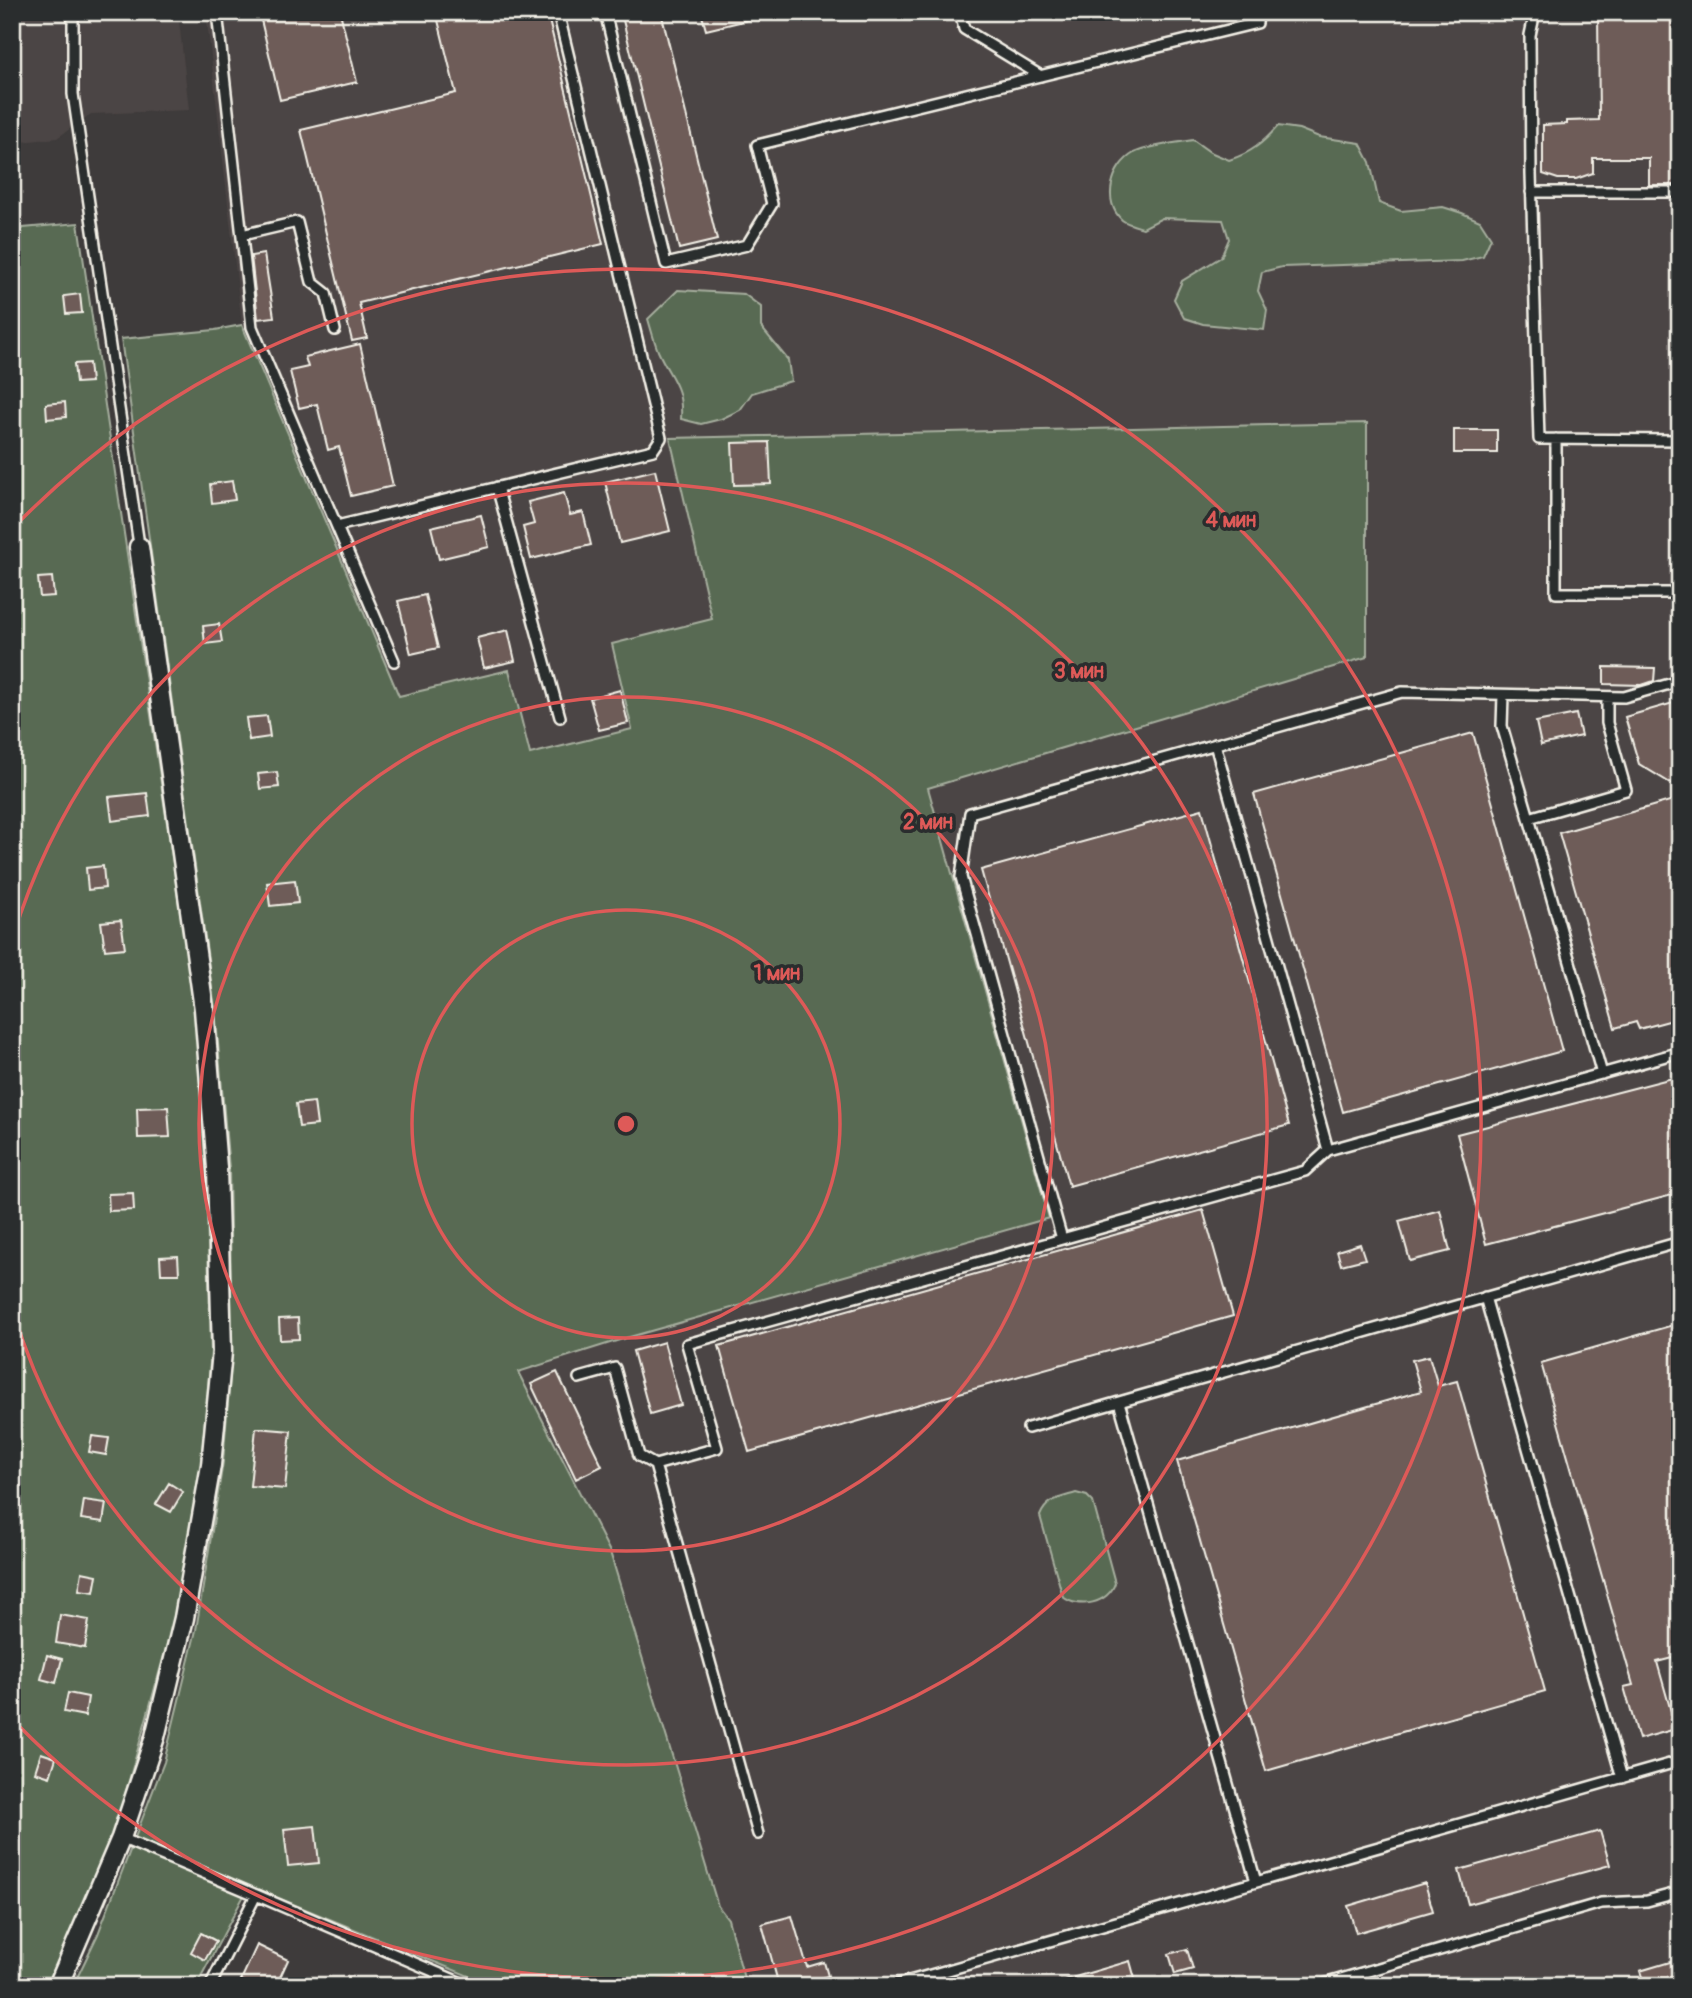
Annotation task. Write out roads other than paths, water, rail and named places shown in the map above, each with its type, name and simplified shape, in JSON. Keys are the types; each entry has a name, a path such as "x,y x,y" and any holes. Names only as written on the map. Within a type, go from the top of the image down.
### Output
{"street":[{"path":"58,1986 121,1838 155,1737 184,1618 211,1465 222,1352 217,1168 204,1009 139,543"}],"lane":[{"path":"73,12 73,94 139,543"},
{"path":"216,12 252,327 394,661"},
{"path":"337,526 653,450 661,438 558,12"},
{"path":"605,12 666,264 747,245 772,205 757,145 1257,23 1258,12"},
{"path":"960,12 964,29 1041,75"},
{"path":"1535,12 1530,35 1531,192 1539,439 1680,440"},
{"path":"1531,192 1680,192"},
{"path":"242,235 297,222 312,282 326,293 335,330"},
{"path":"1556,439 1556,593 1680,593"},
{"path":"497,487 560,717"},
{"path":"1062,1239 961,877 970,813 1402,692 1624,697 1680,681"},
{"path":"1503,695 1502,726 1602,1074"},
{"path":"1529,818 1626,790 1607,723 1608,697"},
{"path":"1215,744 1328,1150"},
{"path":"579,1378 615,1368 639,1456 655,1465 717,1448 687,1344 1305,1171 1328,1150 1680,1052"},
{"path":"1028,1428 1680,1242"},
{"path":"1485,1297 1622,1777"},
{"path":"1119,1402 1256,1882"},
{"path":"655,1465 758,1833"},
{"path":"892,1986 1680,1761"},
{"path":"121,1838 468,1986"},
{"path":"1317,1986 1601,1903 1647,1901 1680,1892"},
{"path":"210,1986 256,1895"}]}
